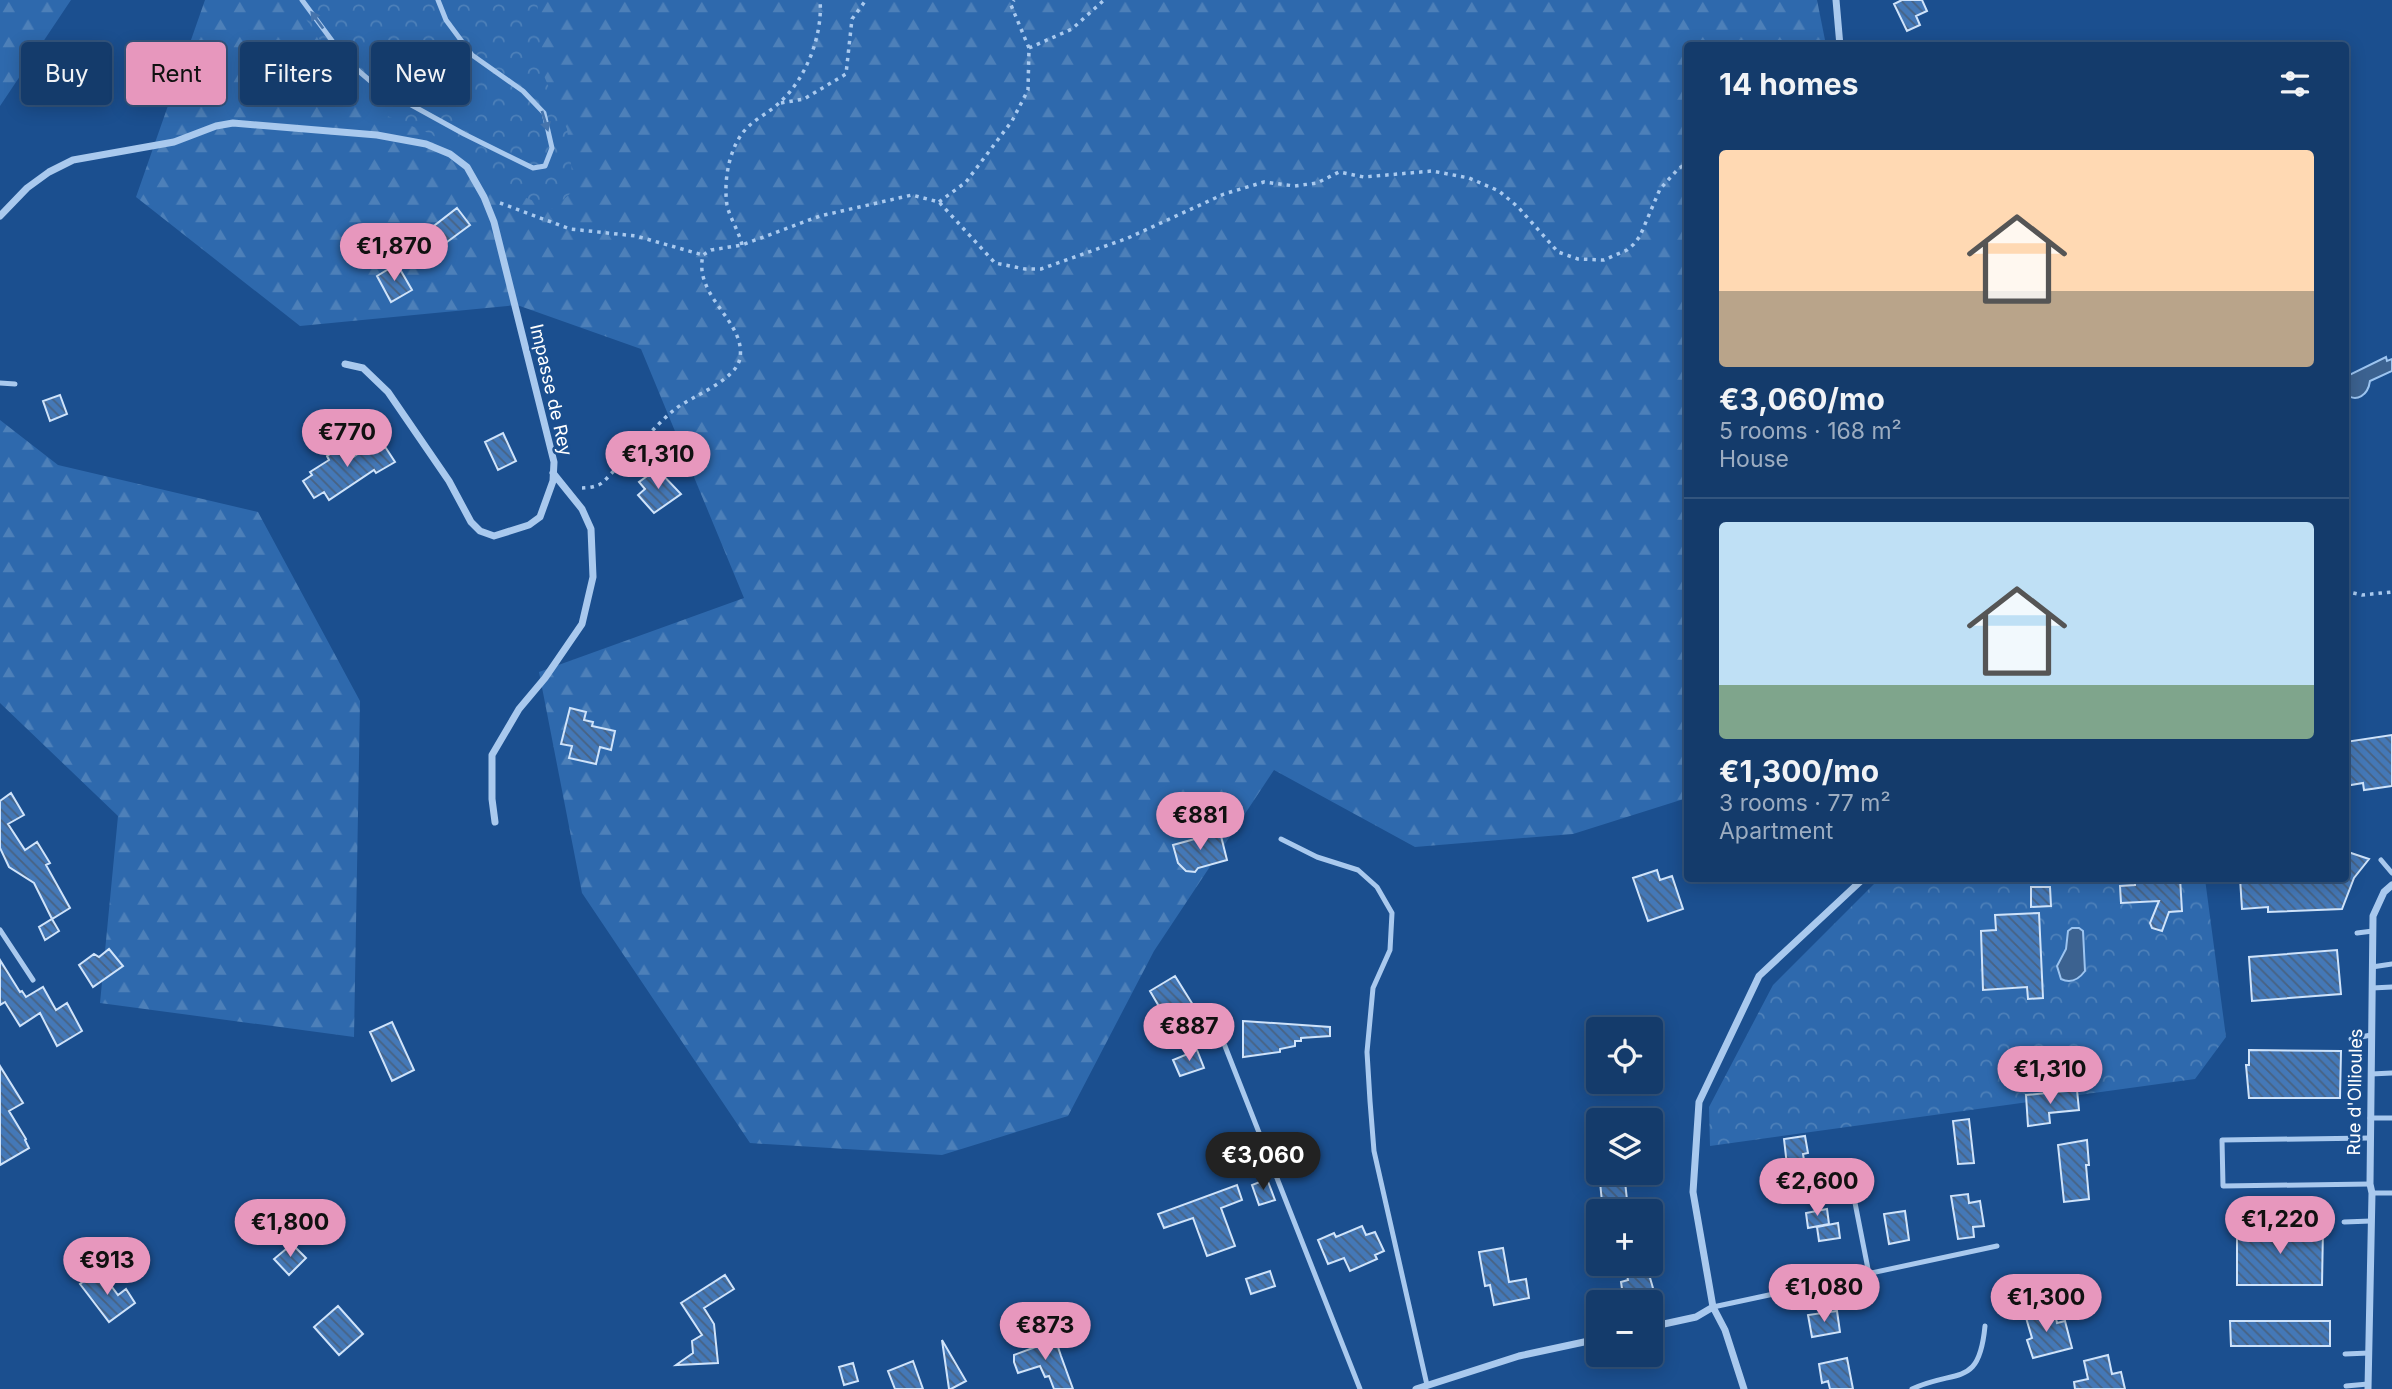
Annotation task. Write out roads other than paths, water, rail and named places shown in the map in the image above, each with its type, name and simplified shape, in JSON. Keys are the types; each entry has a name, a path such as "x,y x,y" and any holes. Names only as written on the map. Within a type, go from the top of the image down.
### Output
{"street":[{"path":"1836,0 1840,42"},
{"name":"Impasse de Rey","path":"0,216 27,188 49,172 73,160 174,142 233,122 377,135 426,144 450,155 465,165 484,197 494,222 554,462 552,481 540,516 530,525 494,536 480,531 471,522 449,481 388,392 363,368 345,364"},
{"path":"495,822 492,755 519,709 545,678 582,624 593,577 591,529 582,509 553,473"},
{"path":"1744,1389 1725,1330 1713,1307 1693,1192 1699,1102 1759,976 1860,882"},
{"name":"Rue d'Ollioules","path":"2368,1386 2372,1193 2372,931 2373,916 2384,892 2392,885"},
{"path":"1663,1324 1696,1317 1713,1307"},
{"path":"1416,1389 1520,1356 1586,1342"}],"lane":[{"path":"302,0 347,61 375,85 533,168 545,166 552,148 544,113 523,92 472,55 446,20 438,0"},
{"path":"0,383 15,384"},
{"path":"1280,839 1317,857 1359,870 1377,887 1392,913 1390,950 1373,988 1367,1052 1370,1101 1374,1151 1427,1385"},
{"path":"2381,860 2392,873"},
{"path":"0,930 33,980"},
{"path":"2357,933 2372,931"},
{"path":"2372,967 2392,964"},
{"path":"2372,988 2392,988"},
{"path":"2351,1039 2371,1035"},
{"path":"1221,1036 1360,1389"},
{"path":"2371,1074 2392,1073"},
{"path":"2371,1118 2392,1118"},
{"path":"2370,1138 2222,1140 2223,1186 2370,1184"},
{"path":"1847,1162 1868,1274"},
{"path":"2372,1193 2392,1193"},
{"path":"2344,1222 2371,1221"},
{"path":"1713,1307 1997,1246"},
{"path":"1912,1389 1966,1374 1973,1367 1984,1343 1985,1326"},
{"path":"2345,1354 2369,1353"},
{"path":"2346,1386 2368,1386"}]}
